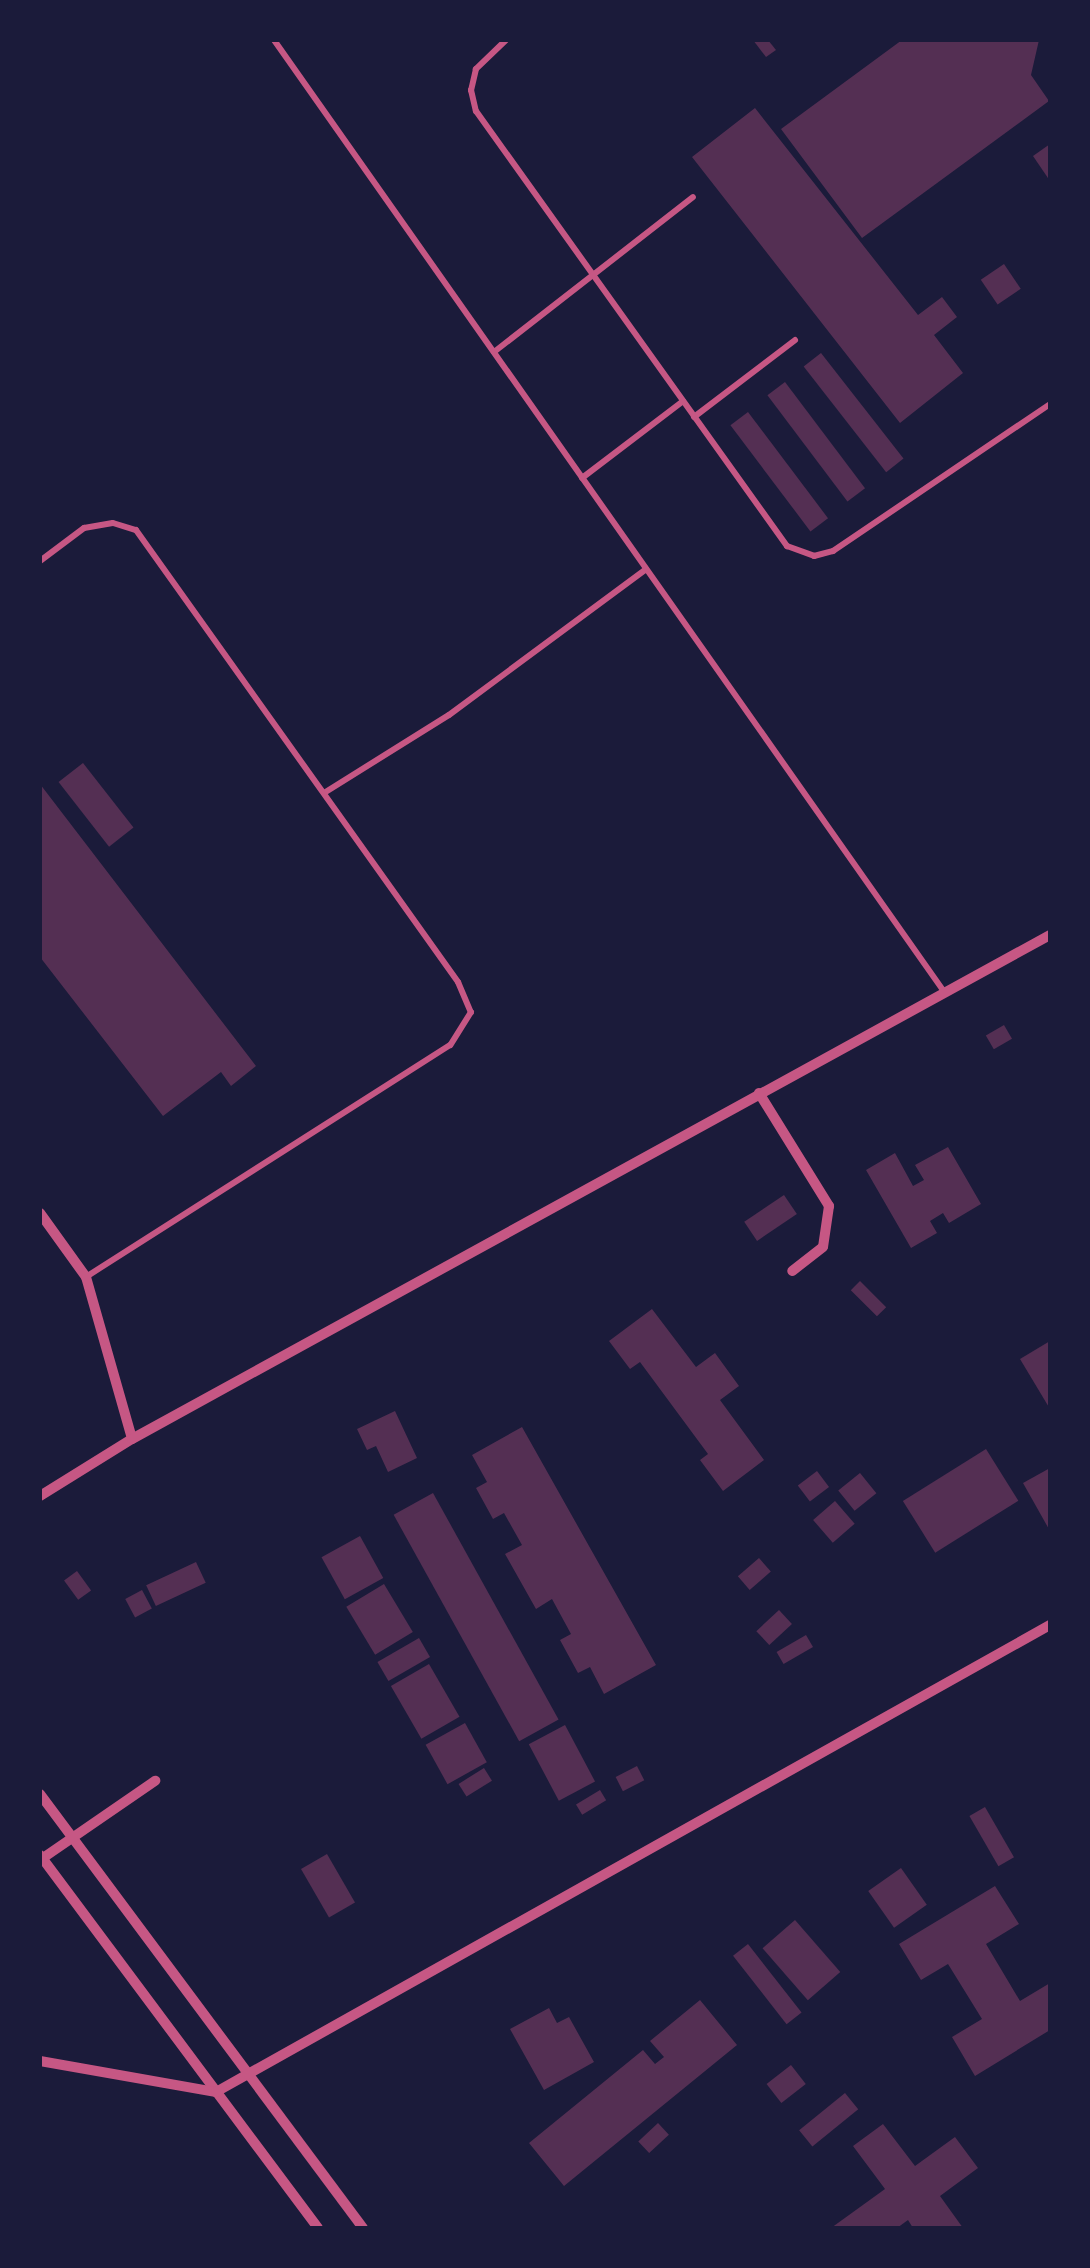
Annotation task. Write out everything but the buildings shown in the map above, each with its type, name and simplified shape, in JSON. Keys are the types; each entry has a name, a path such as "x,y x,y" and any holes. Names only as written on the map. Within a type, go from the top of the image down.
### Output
{"street":[{"path":"40,1496 132,1439 942,990 1050,936"},
{"path":"759,1093 829,1206 823,1247 792,1271"},
{"path":"40,1212 86,1276 132,1439"},
{"path":"40,2061 216,2092 1050,1626"},
{"path":"155,1781 71,1834 41,1858 318,2228"},
{"path":"40,1794 45,1812 71,1834 363,2228"}],"lane":[{"path":"274,40 942,990"},
{"path":"506,40 476,69 471,90 476,111 780,538 814,556 833,551 1050,404"},
{"path":"494,352 594,278 693,196"},
{"path":"694,416 795,340"},
{"path":"582,478 682,401"},
{"path":"40,562 84,528 113,523 136,530 458,982 471,1012 450,1045 86,1276"},
{"path":"324,793 449,715 646,569"}]}
